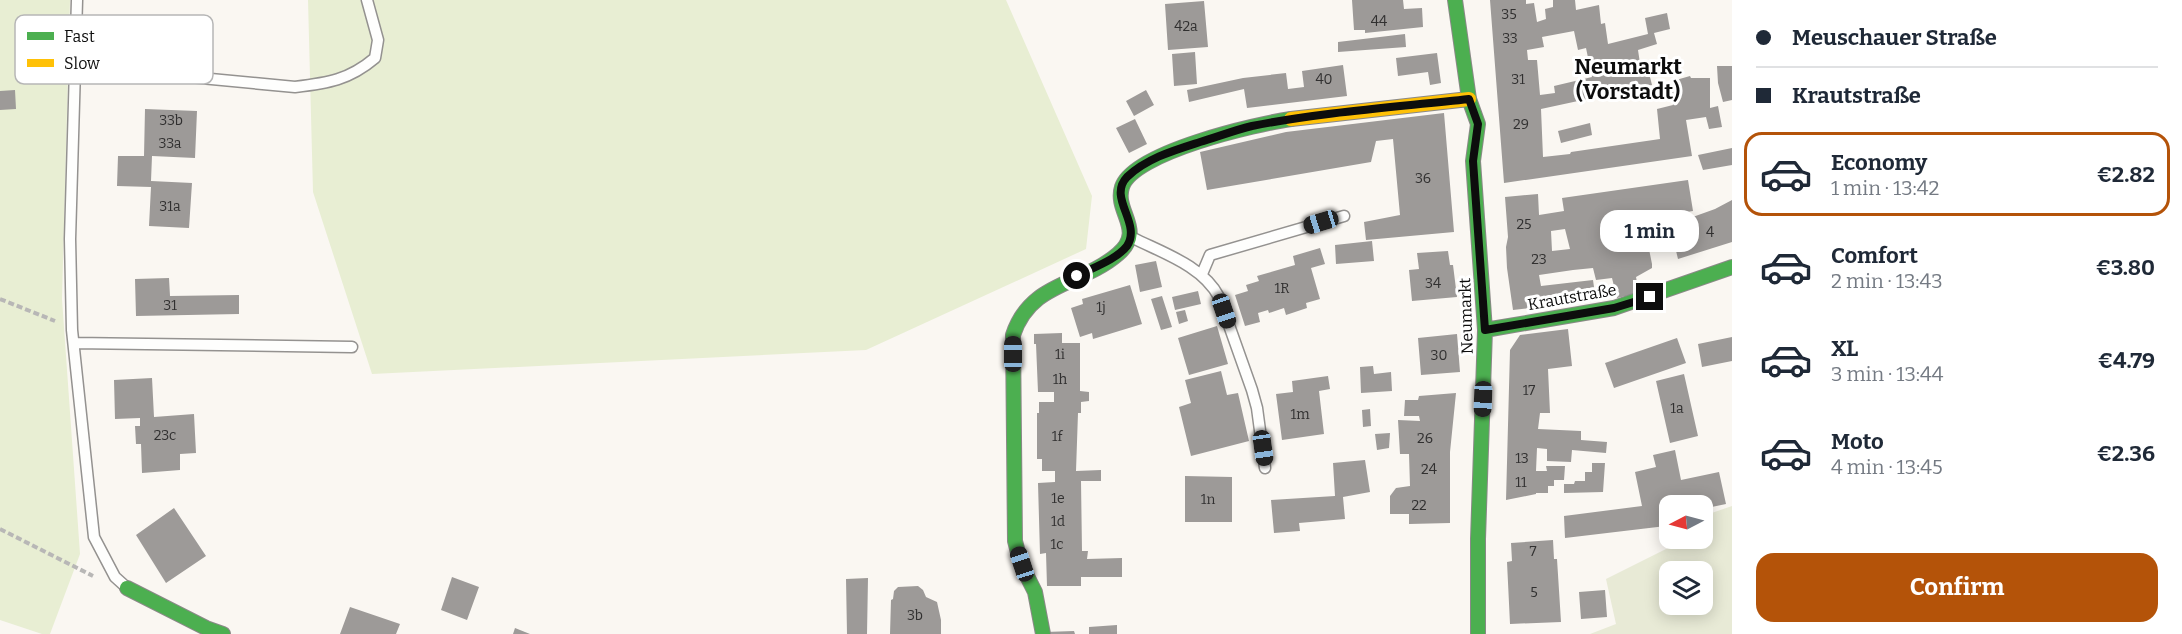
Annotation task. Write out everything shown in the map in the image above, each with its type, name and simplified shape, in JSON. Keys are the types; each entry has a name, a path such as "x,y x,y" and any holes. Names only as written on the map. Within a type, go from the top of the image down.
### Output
{"street":[{"name":"Neumarkt","path":"1455,0 1469,99 1478,124 1473,161 1485,330 1478,539 1478,634"},
{"path":"1043,634 1035,592 1014,542 1013,335 1018,318 1027,307 1118,254 1127,245 1131,237 1131,226 1121,198 1122,183 1129,175 1166,152 1251,126 1469,99"},
{"name":"Krautstraße","path":"1485,330 1614,308 1732,267"},
{"path":"127,588 222,634"}],"lane":[{"path":"76,15 77,0"},
{"path":"213,79 295,87 330,83 358,72 375,58 378,40 367,0"},
{"path":"74,84 70,239 72,330 94,537 104,560 115,577 127,588"},
{"path":"1202,274 1210,255 1344,216"},
{"path":"1131,237 1202,274 1213,286 1252,390 1257,408 1265,468"},
{"path":"74,343 352,347"}],"path":[{"path":"0,299 47,316 72,330"},
{"path":"0,529 97,577"}],"green space":[{"path":"0,0 70,0 70,15 15,15 15,84 68,84 62,299 80,554 50,634 42,634 0,620"},
{"path":"308,0 1006,0 1092,196 1086,249 866,350 372,374 313,192"},
{"path":"1732,506 1732,634 1590,634 1616,624 1606,579 1666,549 1713,549 1713,513"}],"building":[{"path":"1352,0 1403,0 1404,9 1422,8 1423,27 1365,33 1365,30 1354,30"},
{"path":"1490,0 1526,0 1526,4 1534,3 1537,22 1546,19 1545,9 1553,7 1553,0 1575,0 1576,10 1599,5 1601,24 1605,23 1608,44 1648,34 1645,18 1667,13 1670,29 1654,33 1657,44 1638,50 1641,70 1648,69 1652,85 1541,109 1543,157 1660,139 1657,109 1673,105 1669,82 1690,76 1691,78 1710,78 1710,108 1718,106 1722,127 1709,129 1706,117 1686,120 1692,156 1504,183","holes":["1574,31 1578,50 1586,48 1592,77 1554,86 1555,93 1540,95 1537,60 1528,60 1527,50 1544,47 1542,37"]},
{"path":"1204,1 1208,47 1168,50 1165,4"},
{"path":"1405,34 1406,47 1338,52 1338,42"},
{"path":"1195,52 1197,84 1174,86 1172,54"},
{"path":"1437,53 1441,83 1430,85 1428,72 1398,76 1396,58"},
{"path":"1343,65 1347,96 1247,108 1244,89 1189,102 1187,90 1243,78 1286,73 1288,89 1304,87 1302,71"},
{"path":"1717,66 1732,66 1732,100 1723,102 1718,83"},
{"path":"15,90 16,109 0,110 0,91"},
{"path":"1146,90 1154,105 1134,116 1126,101"},
{"path":"145,109 197,111 195,158 152,156 151,181 192,183 189,228 149,226 151,187 117,186 118,156 144,156"},
{"path":"1444,113 1454,232 1366,240 1364,222 1400,215 1393,139 1376,141 1371,162 1207,190 1200,152 1286,132"},
{"path":"1135,119 1147,144 1129,153 1116,128"},
{"path":"1590,123 1592,135 1561,143 1558,131"},
{"path":"1732,148 1732,165 1703,170 1698,155"},
{"path":"1688,180 1693,211 1643,219 1652,268 1636,277 1639,293 1617,298 1612,278 1596,280 1593,268 1573,270 1539,275 1541,286 1593,280 1596,301 1513,310 1507,268 1508,237 1505,197 1538,194 1539,215 1564,211 1562,198","holes":["1565,229 1570,249 1552,251 1551,231"]},
{"path":"1732,200 1732,242 1678,259 1670,226 1691,222 1690,218"},
{"path":"1372,241 1374,261 1336,264 1335,245"},
{"path":"1320,248 1325,264 1311,268 1320,299 1306,303 1307,308 1286,315 1284,308 1269,313 1268,310 1258,313 1260,322 1245,326 1235,295 1248,291 1246,285 1259,281 1257,276 1295,265 1293,256"},
{"path":"1448,251 1450,265 1453,265 1457,297 1412,301 1409,270 1419,269 1417,253"},
{"path":"1156,261 1162,287 1140,292 1135,265"},
{"path":"169,278 170,296 239,295 239,314 136,316 135,279"},
{"path":"1130,285 1142,324 1093,339 1092,333 1080,337 1071,308 1083,304 1082,299"},
{"path":"1198,291 1201,304 1175,310 1172,297"},
{"path":"1162,296 1172,327 1161,330 1151,299"},
{"path":"1185,310 1188,321 1179,324 1176,312"},
{"path":"1217,326 1228,364 1189,375 1178,338"},
{"path":"1568,329 1572,366 1548,369 1550,413 1540,413 1538,429 1581,431 1581,440 1607,442 1606,453 1572,450 1571,462 1547,461 1547,449 1537,448 1536,471 1547,471 1546,466 1565,466 1564,480 1554,480 1554,486 1548,486 1548,493 1536,493 1506,500 1510,350 1520,335"},
{"path":"1062,333 1062,343 1080,343 1080,391 1089,392 1089,401 1081,402 1081,413 1078,413 1076,471 1101,470 1101,481 1081,481 1082,551 1088,551 1087,559 1122,558 1122,577 1081,577 1081,586 1047,586 1046,553 1040,554 1038,483 1055,482 1055,471 1042,471 1042,459 1037,459 1037,413 1039,413 1039,402 1054,402 1054,392 1038,392 1034,334"},
{"path":"1457,334 1460,372 1421,375 1418,338"},
{"path":"1732,337 1732,361 1702,367 1698,344"},
{"path":"1677,338 1686,363 1614,388 1605,363"},
{"path":"1373,366 1374,374 1391,372 1392,391 1361,393 1360,367"},
{"path":"1221,371 1227,395 1238,393 1249,441 1191,456 1179,407 1191,403 1185,380"},
{"path":"1684,374 1698,436 1670,443 1656,381"},
{"path":"1328,376 1330,389 1319,391 1324,434 1282,440 1276,394 1293,392 1292,381"},
{"path":"152,378 154,417 194,414 196,453 180,454 180,470 142,473 141,444 136,444 135,426 140,426 140,418 115,419 114,380"},
{"path":"1456,393 1450,452 1450,523 1409,524 1409,514 1390,514 1390,496 1396,488 1410,486 1409,454 1400,454 1398,420 1420,421 1419,416 1404,416 1405,400 1418,400 1419,396"},
{"path":"1370,409 1371,426 1363,427 1362,410"},
{"path":"1390,433 1389,448 1377,450 1375,434"},
{"path":"1675,450 1681,480 1719,472 1726,504 1713,507 1713,495 1659,495 1659,527 1565,538 1564,516 1642,506 1635,472 1656,467 1653,455"},
{"path":"1365,460 1370,492 1343,497 1345,519 1299,523 1300,531 1274,533 1271,500 1335,496 1333,463"},
{"path":"1592,463 1605,463 1603,492 1564,493 1564,484 1585,481 1585,472 1592,472"},
{"path":"1185,476 1232,477 1232,522 1185,522"},
{"path":"174,508 206,556 166,583 136,535"},
{"path":"1553,540 1554,559 1557,559 1561,622 1510,624 1507,562 1512,561 1511,543"},
{"path":"452,577 479,587 467,620 441,610"},
{"path":"868,578 867,634 847,634 846,579"},
{"path":"918,586 926,597 937,602 941,634 890,634 891,600 894,591 898,587"},
{"path":"1605,590 1607,617 1581,619 1579,592"},
{"path":"350,607 400,624 396,634 340,634"},
{"path":"1117,625 1117,634 1089,634 1089,627"},
{"path":"515,628 530,634 513,634"},
{"path":"1074,631 1075,634 1045,634 1045,632"}],"traffic: fast":[{"path":"1455,0 1469,99 1478,124 1473,161 1485,330 1478,539 1478,634"},
{"path":"1043,634 1035,592 1021,564 1015,541 1013,335 1021,317 1044,294 1089,273 1118,254 1126,245 1129,229 1121,196 1122,187 1131,174 1148,162 1171,151 1225,133 1291,119"},
{"path":"1485,330 1614,308 1732,267"},
{"path":"127,588 206,628 223,634"}],"traffic: slow":[{"path":"1291,119 1469,99"}],"district":[{"name":"Neumarkt (Vorstadt)","path":"1628,78"}],"route":[{"path":"1077,276 1118,254 1127,245 1131,237 1131,226 1121,198 1122,183 1129,175 1166,152 1251,126 1469,99 1478,124 1473,161 1485,330 1614,308 1650,297"}]}
